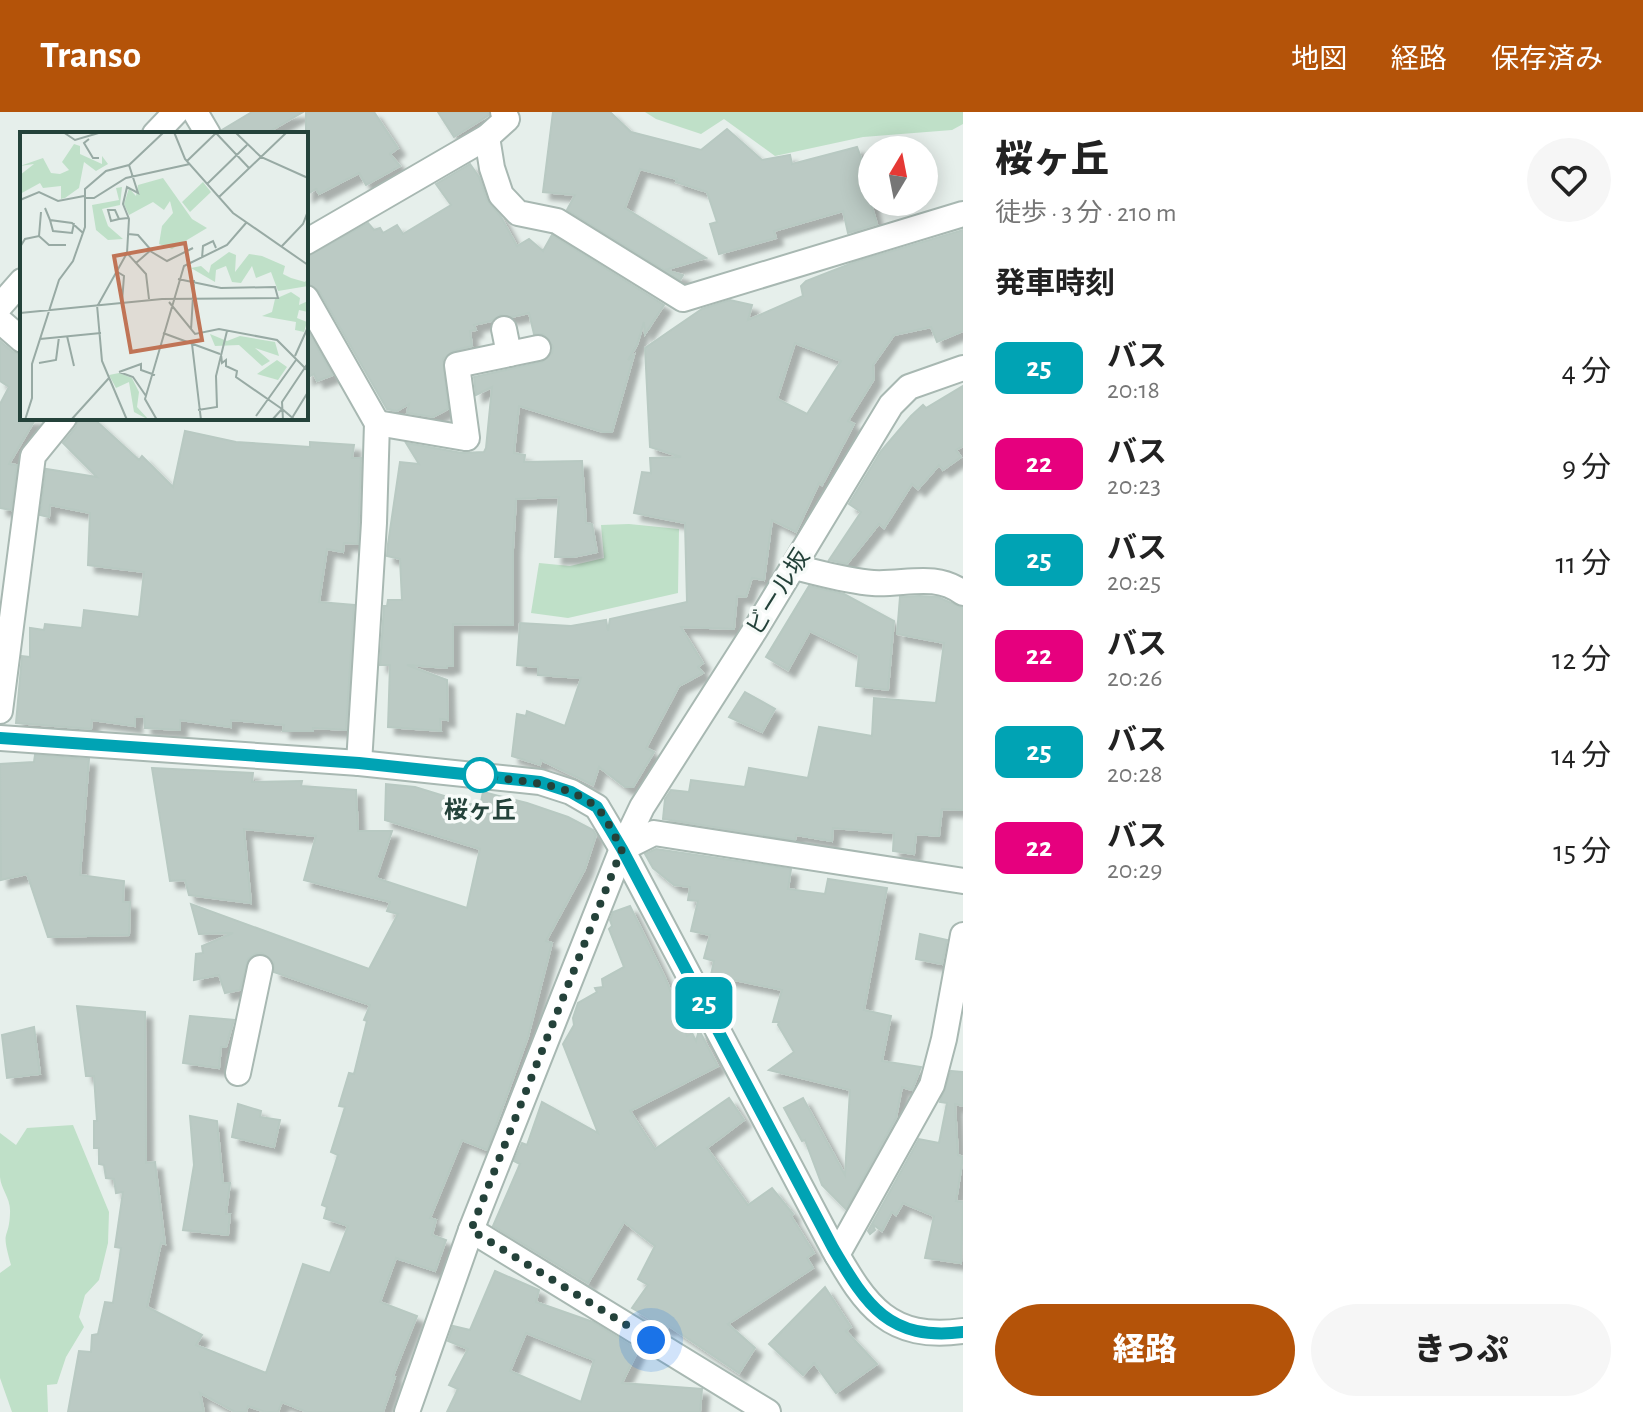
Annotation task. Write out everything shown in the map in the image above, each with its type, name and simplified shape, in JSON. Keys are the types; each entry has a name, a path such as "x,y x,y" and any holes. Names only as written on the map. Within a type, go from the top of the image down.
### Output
{"street":[{"path":"157,132 176,112"},
{"path":"195,112 207,132"},
{"path":"308,241 487,137 507,119 503,112"},
{"path":"487,137 492,168 501,195 518,213 557,221 683,299 963,214"},
{"path":"0,306 20,283"},
{"path":"308,302 377,423 359,763"},
{"path":"0,321 20,338"},
{"path":"504,329 509,354"},
{"path":"377,423 466,438 457,365 538,348"},
{"name":"ビール坂","path":"407,1412 471,1230 622,849 642,807 794,567 891,405 909,387 963,368"},
{"path":"0,711 33,456 62,420"},
{"path":"794,567 840,579 876,584 918,579 952,585 963,593"},
{"path":"0,738 359,763 540,782 571,792 597,807 837,1255 866,1302 885,1318 912,1331 963,1331"},
{"path":"622,849 654,833 963,881"},
{"path":"837,1255 932,1085 944,1039 963,935"},
{"path":"238,1073 260,968"},
{"path":"471,1230 768,1412"}],"green space":[{"path":"645,112 963,112 963,124 952,130 858,136 775,156 724,119 701,134 656,119"},
{"path":"629,524 679,529 678,593 568,618 531,613 539,563 570,566 604,558 601,525"},
{"path":"73,1125 109,1212 108,1243 99,1280 85,1295 79,1317 84,1327 66,1357 57,1384 47,1385 48,1412 12,1412 0,1378 0,1273 11,1265 6,1239 10,1208 0,1177 0,1133 16,1145 27,1128"}],"building":[{"path":"252,112 303,112 268,132 222,130"},
{"path":"306,112 374,112 398,148 390,154 400,166 366,185 359,173 319,194 316,189 308,194"},
{"path":"438,112 488,112 489,115 454,137"},
{"path":"553,112 610,112 631,132 701,150 727,129 762,160 790,155 792,164 857,147 858,216 875,216 877,224 848,233 843,211 774,231 776,238 719,254 710,224 717,222 707,192 676,182 677,179 640,169 625,208 706,258 665,270 683,275 680,280 567,210 575,195 543,192"},
{"path":"470,164 479,177 487,200 501,217 517,246 529,239 543,251 552,235 664,305 645,334 644,322 637,345 628,360 634,355 612,432 603,432 519,406 514,453 525,455 524,462 582,461 586,523 592,524 597,552 555,557 559,497 516,499 513,625 453,624 453,666 407,665 447,680 448,720 440,719 441,731 388,727 390,665 380,665 384,606 387,606 388,600 402,600 400,559 387,556 400,462 419,464 406,443 462,453 484,452 492,387 476,395 474,377 542,362 552,353 553,346 543,334 534,334 529,313 512,317 500,315 474,325 476,330 470,331 472,346 453,351 443,359 448,409 433,417 407,413 409,404 397,411 387,409 319,291 308,284 308,256 368,223 374,230 380,228 383,233 397,225 403,234 451,205 436,184"},
{"path":"963,230 963,331 937,342 931,327 894,335 873,365 874,379 848,421 854,424 822,485 819,483 796,532 772,520 764,580 752,578 746,597 737,596 734,629 681,627 703,663 698,667 703,673 679,686 646,748 654,752 633,787 625,787 599,767 593,785 541,760 540,765 512,756 517,714 526,716 527,711 565,726 581,678 538,675 538,667 517,665 520,623 571,626 606,620 608,631 610,619 687,602 685,523 634,513 642,472 651,473 650,458 681,457 650,447 645,348 702,309 730,300 752,305 748,320 803,296 801,286 806,281 855,262","holes":["795,343 841,361 807,414 777,399"]},
{"path":"308,331 333,375 317,381 314,374 308,377"},
{"path":"0,341 20,354 20,420 35,420 9,464 17,465 11,510 0,508 0,404 9,387 0,381"},
{"path":"963,386 963,446 956,450 961,457 943,470 939,465 918,489 912,484 884,528 879,524 847,564 829,560 861,512 849,504 881,451 923,405 926,408"},
{"path":"78,420 95,420 139,460 142,456 173,487 185,431 236,442 310,447 310,442 354,445 352,458 361,458 358,544 344,543 343,552 327,549 319,602 354,605 346,730 313,728 313,731 283,731 284,725 231,720 231,727 180,720 180,730 145,728 144,716 135,717 135,726 92,720 91,729 16,723 22,656 30,657 30,628 44,630 45,624 82,628 84,610 139,617 144,572 88,565 90,513 50,505 49,517 40,515 46,469 97,477 63,443"},
{"path":"809,586 844,594 894,621 888,690 856,686 859,655 810,631 788,670 766,657"},
{"path":"900,597 938,597 963,608 963,810 942,809 939,836 916,834 914,854 893,851 894,833 833,828 832,841 796,835 795,840 663,819 665,799 671,790 689,792 691,780 745,787 749,768 808,778 819,727 872,736 874,698 936,703 944,643 897,634"},
{"path":"745,692 775,709 762,732 729,717"},
{"path":"35,755 89,759 80,875 124,881 123,902 130,902 129,935 48,937 27,874 1,880 0,764 34,762"},
{"path":"152,768 253,773 252,782 302,781 301,786 356,790 358,831 392,831 376,878 467,908 480,849 385,820 386,784 415,787 480,807 483,792 568,817 593,830 596,835 585,869 546,941 552,943 528,1037 487,1150 462,1140 430,1218 436,1220 432,1235 446,1240 435,1271 396,1258 380,1302 417,1316 393,1376 383,1412 307,1412 282,1402 278,1412 265,1412 248,1406 246,1412 235,1412 200,1393 204,1412 68,1412 79,1351 91,1352 92,1335 98,1334 105,1302 113,1303 121,1248 115,1247 123,1192 116,1193 114,1179 106,1178 104,1165 99,1164 99,1148 94,1148 94,1121 97,1121 94,1076 86,1076 77,1006 145,1012 146,1163 155,1162 165,1244 161,1243 147,1307 202,1335 196,1345 266,1373 303,1264 330,1273 348,1226 324,1218 327,1207 322,1205 338,1155 331,1152 345,1107 339,1106 349,1073 354,1074 367,1021 364,1020 370,1005 274,972 274,963 262,953 248,959 240,990 225,993 219,975 194,980 196,954 203,953 202,946 233,933 199,934 191,904 369,969 398,914 387,911 390,902 304,880 316,836 244,829 251,903 189,895 185,880 170,881"},
{"path":"656,849 791,869 788,889 825,894 828,879 887,888 864,1010 891,1016 882,1061 921,1067 912,1090 902,1087 896,1118 846,1209 822,1185 805,1140 802,1141 784,1108 803,1098 845,1175 850,1090 769,1070 794,1052 779,1022 773,1022 782,990 711,975 714,961 704,958 710,935 691,931 698,901 688,900 690,887 674,885 653,868 645,854"},
{"path":"630,906 667,982 687,1036 692,1033 696,1041 699,1030 718,1066 630,1111 655,1149 729,1098 744,1120 707,1148 748,1205 772,1188 793,1214 791,1216 814,1253 807,1258 813,1268 728,1324 755,1348 739,1373 669,1326 667,1329 632,1308 648,1285 638,1279 655,1246 624,1222 588,1283 493,1226 520,1164 514,1161 522,1143 527,1145 542,1102 598,1133 563,1044 574,1025 578,1003 597,992 595,988 603,987 602,979 624,967 609,929 613,912"},
{"path":"920,934 947,940 942,964 916,959"},
{"path":"190,1016 234,1020 226,1047 221,1047 219,1068 183,1063"},
{"path":"34,1027 40,1074 7,1078 2,1035"},
{"path":"951,1071 963,1072 963,1106 955,1104 958,1155 963,1157 956,1201 963,1202 961,1263 925,1258 934,1216 903,1203 896,1215 892,1212 882,1231 872,1224 875,1230 870,1234 868,1231 919,1139 939,1143 947,1103 940,1102"},
{"path":"238,1104 261,1111 260,1117 280,1120 274,1147 232,1137"},
{"path":"190,1116 217,1121 223,1183 230,1183 226,1214 230,1214 228,1235 183,1230 194,1165"},
{"path":"495,1271 539,1290 536,1302 593,1322 638,1350 622,1383 702,1389 700,1412 447,1412 458,1389 449,1385 468,1349 448,1341 453,1326 470,1330","holes":["526,1333 594,1360 581,1402 510,1371"]},
{"path":"825,1287 851,1327 846,1331 877,1364 836,1393 814,1363 803,1375 769,1344"}],"bus line":[{"name":"25","path":"0,738 359,763 540,782 571,792 597,807 833,1248 866,1302 885,1318 912,1331 963,1332"}],"place":[{"name":"桜ヶ丘","path":"480,775"}],"route":[{"path":"480,775 540,782 571,792 597,807 622,849 471,1230 651,1340"}]}
